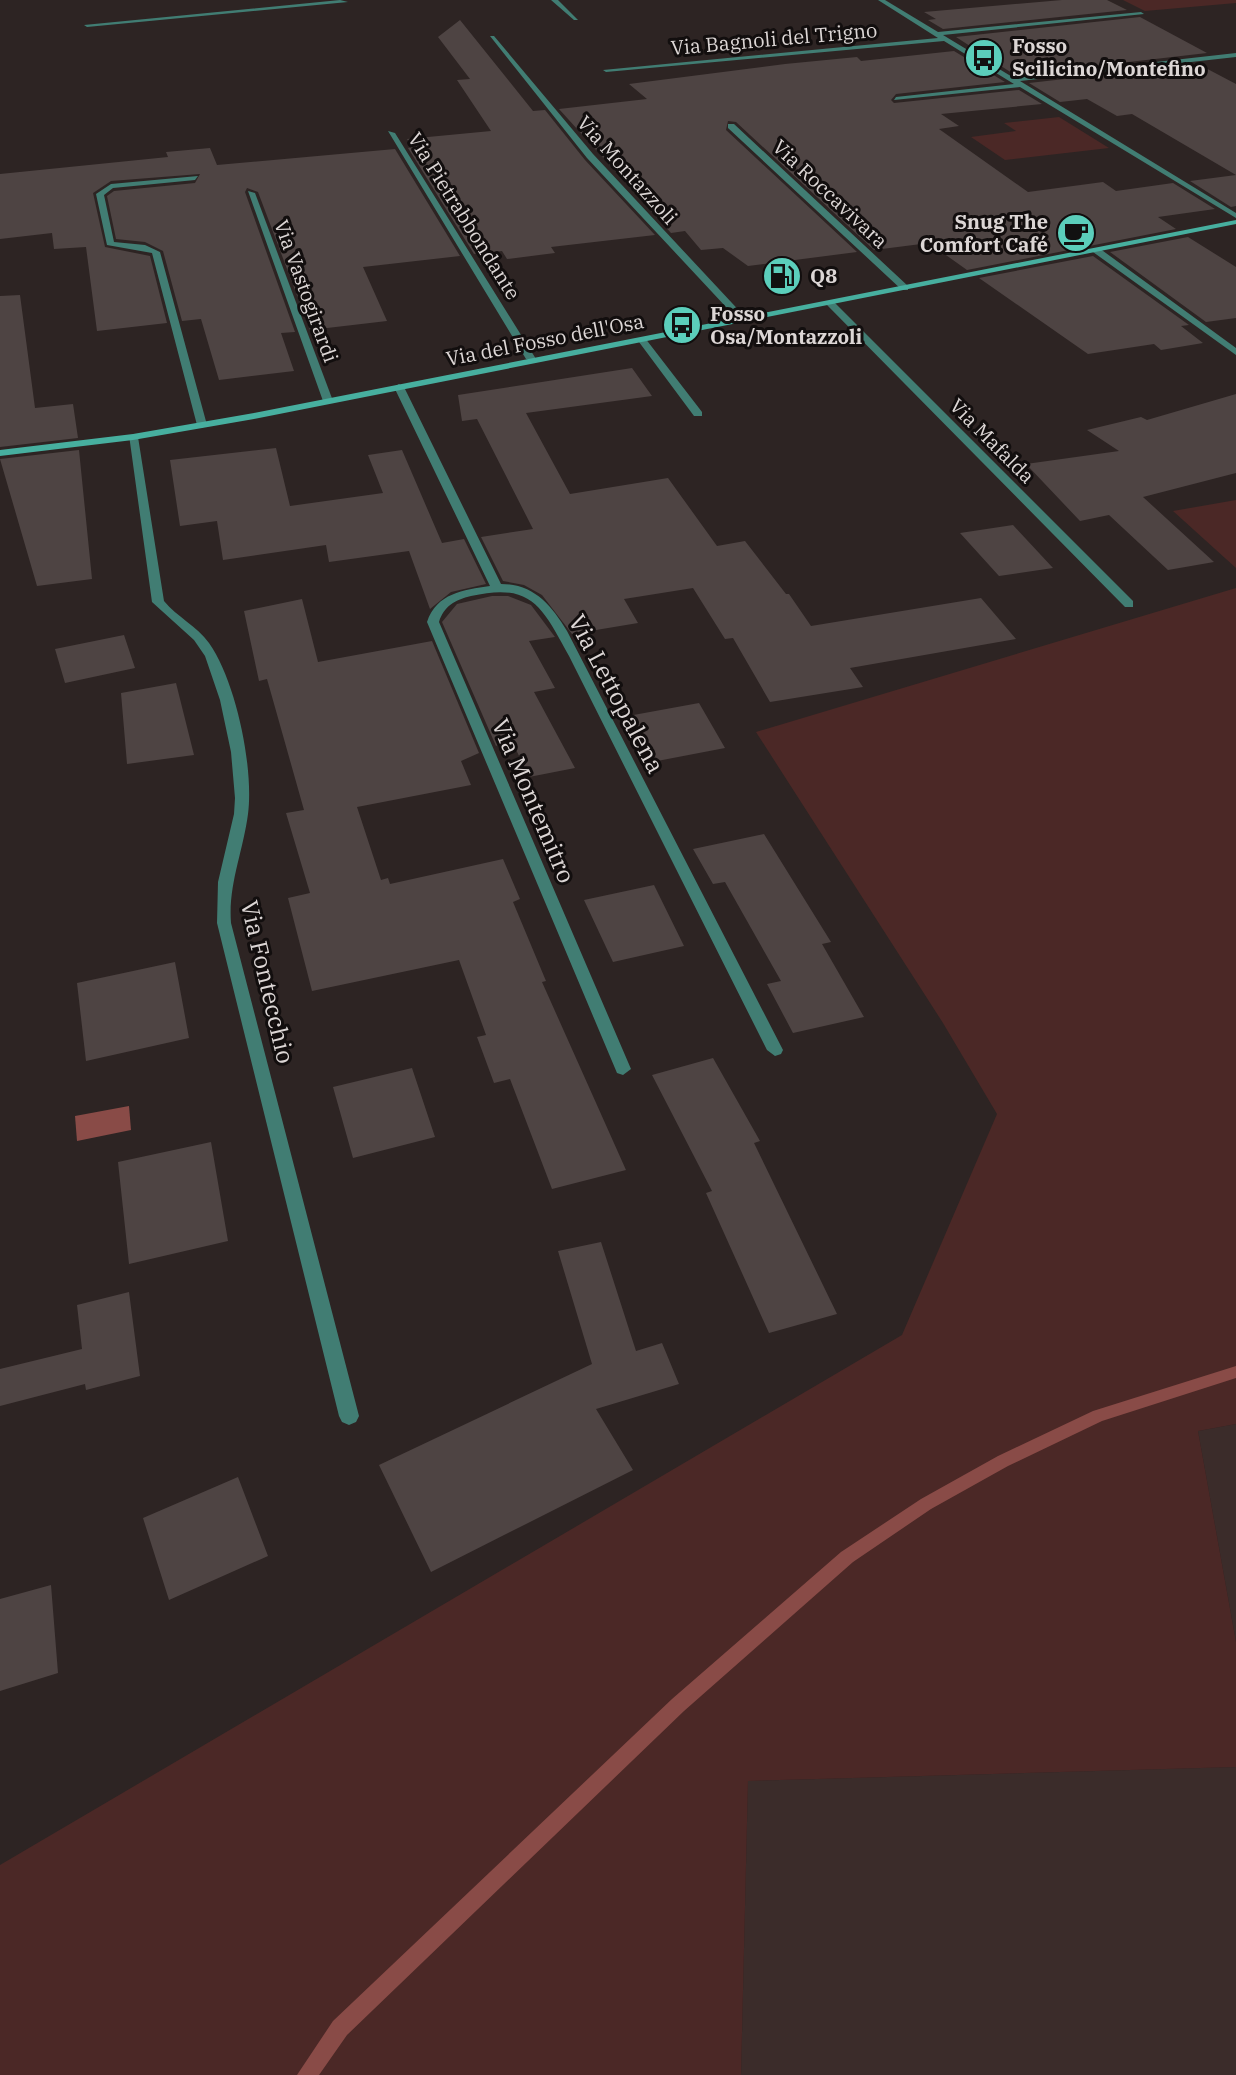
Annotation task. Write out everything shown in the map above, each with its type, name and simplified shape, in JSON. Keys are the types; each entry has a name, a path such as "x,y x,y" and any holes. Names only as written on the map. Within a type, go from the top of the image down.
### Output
{"street":[{"path":"87,25 345,2 343,0"},
{"path":"554,0 576,19"},
{"path":"881,0 1236,216"},
{"path":"937,34 1141,14"},
{"name":"Via Montazzoli","path":"492,37 590,156 743,320"},
{"name":"Via Bagnoli del Trigno","path":"606,70 945,39"},
{"path":"896,99 1236,55"},
{"name":"Via Roccavivara","path":"731,126 905,288"},
{"name":"Via Pietrabbondante","path":"391,133 531,359"},
{"path":"195,178 111,186 100,194 110,243 156,252 202,425"},
{"name":"Via Vastogirardi","path":"251,193 328,401"},
{"name":"Via del Fosso dell'Osa","path":"0,453 133,437 202,425 1236,222"},
{"path":"1096,250 1236,352"},
{"name":"Via Mafalda","path":"830,303 1129,604"},
{"path":"642,340 698,414"},
{"path":"399,387 497,588"},
{"name":"Via Fontecchio","path":"133,437 158,602 165,612 203,642 213,658 235,740 243,781 243,807 223,889 224,923 349,1416"},
{"name":"Via Lettopalena","path":"497,588 519,589 539,599 570,648 775,1050"},
{"name":"Via Montemitro","path":"497,588 452,598 438,608 433,622 623,1069"}],"shaded area":[{"path":"1123,0 1236,0 1236,3 1145,11"},
{"path":"1059,117 1109,148 1005,160 971,137 1016,131 1004,123"},
{"path":"1236,500 1236,568 1173,511"},
{"path":"1236,588 1236,1424 1198,1431 1236,1642 1236,1767 748,1781 741,2075 0,2075 0,1865 902,1335 997,1114 943,1023 756,732"},
{"path":"129,1106 131,1130 77,1141 75,1116"},
{"path":"1236,1424 1236,1642 1198,1431"},
{"path":"1236,1767 1236,2075 741,2075 748,1781"}],"building":[{"path":"1062,0 1107,0 1127,10 943,29 928,20 936,19 924,12"},
{"path":"1140,17 1207,53 1015,75 956,37"},
{"path":"460,20 533,111 545,110 585,160 655,235 551,247 555,253 507,259 502,251 474,254 408,148 412,147 407,139 491,131 457,80 470,79 438,37"},
{"path":"954,51 1005,82 896,94 891,100 894,103 1019,90 1042,104 941,114 959,126 939,129 1028,192 1103,182 1116,191 1173,183 1215,209 1158,217 1176,229 967,270 929,243 874,250 736,122 728,121 726,130 857,252 748,266 723,248 701,250 685,231 671,233 559,109 647,99 629,84 785,64 857,57 861,61"},
{"path":"1198,64 1236,84 1236,175 1132,114 1117,116 1087,99 1060,102 1029,83"},
{"path":"210,148 217,165 395,149 460,256 363,267 387,321 310,330 258,192 247,188 245,192 295,332 281,333 294,371 219,380 201,319 182,321 163,251 145,242 116,239 107,196 114,191 195,183 200,174 111,181 93,193 105,247 150,256 167,323 97,331 86,247 54,249 52,233 0,239 0,174 168,157 166,152"},
{"path":"1236,175 1236,206 1231,207 1190,181"},
{"path":"1188,237 1236,267 1236,318 1206,322 1110,252"},
{"path":"1093,256 1189,325 1181,326 1203,343 1161,350 1154,344 1088,354 979,278"},
{"path":"20,295 35,408 73,404 78,438 0,447 0,296"},
{"path":"632,368 652,396 526,413 570,494 668,478 717,546 745,541 811,626 981,598 1016,639 850,668 863,687 770,702 733,638 725,639 693,588 624,599 638,623 572,634 542,595 524,585 503,581 481,537 533,529 477,419 462,421 458,395"},
{"path":"1236,394 1236,473 1143,497 1214,562 1168,570 1109,515 1080,521 1026,464 1119,451 1087,430 1141,417 1147,420"},
{"path":"276,448 290,506 383,493 368,455 402,450 442,543 464,539 486,584 451,592 430,609 409,551 329,562 326,545 223,560 217,521 180,526 170,460"},
{"path":"79,450 92,579 37,586 0,459"},
{"path":"1013,525 1053,568 999,576 960,533"},
{"path":"492,596 508,596 531,605 555,637 529,641 555,688 534,692 575,768 529,777 511,739 496,746 442,622 457,604"},
{"path":"302,599 318,662 432,641 479,753 461,761 471,785 357,807 381,880 388,878 390,884 503,859 520,899 513,902 546,981 542,982 626,1170 552,1189 510,1079 494,1083 477,1037 486,1035 459,960 312,991 288,898 310,893 286,813 304,810 267,679 259,681 244,611"},
{"path":"124,635 135,668 65,683 55,649"},
{"path":"176,683 194,755 127,764 121,693"},
{"path":"699,703 725,748 652,762 628,716"},
{"path":"764,834 831,942 822,944 864,1017 793,1033 767,984 781,981 725,882 713,884 693,849"},
{"path":"654,885 684,946 613,962 584,900"},
{"path":"175,962 189,1038 86,1061 77,983"},
{"path":"713,1058 760,1141 754,1143 837,1314 769,1333 706,1193 712,1191 652,1075"},
{"path":"412,1068 435,1137 353,1158 333,1087"},
{"path":"211,1142 228,1241 129,1264 118,1162"},
{"path":"601,1242 636,1351 662,1343 679,1384 596,1409 633,1470 431,1572 379,1465 592,1364 558,1251"},
{"path":"129,1292 140,1376 86,1390 85,1384 0,1406 0,1369 82,1349 77,1305"},
{"path":"238,1477 268,1556 169,1600 143,1518"},
{"path":"51,1585 58,1673 0,1691 0,1599"}],"waterway":[{"path":"307,2075 340,2028 678,1705 847,1557 926,1504 1003,1461 1098,1416 1236,1372"}],"place":[{"name":"Fosso Scilicino/Montefino","path":"984,58"},
{"name":"Snug The Comfort Café","path":"1076,233"},
{"name":"Q8","path":"782,276"},
{"name":"Fosso Osa/Montazzoli","path":"682,325"}]}
